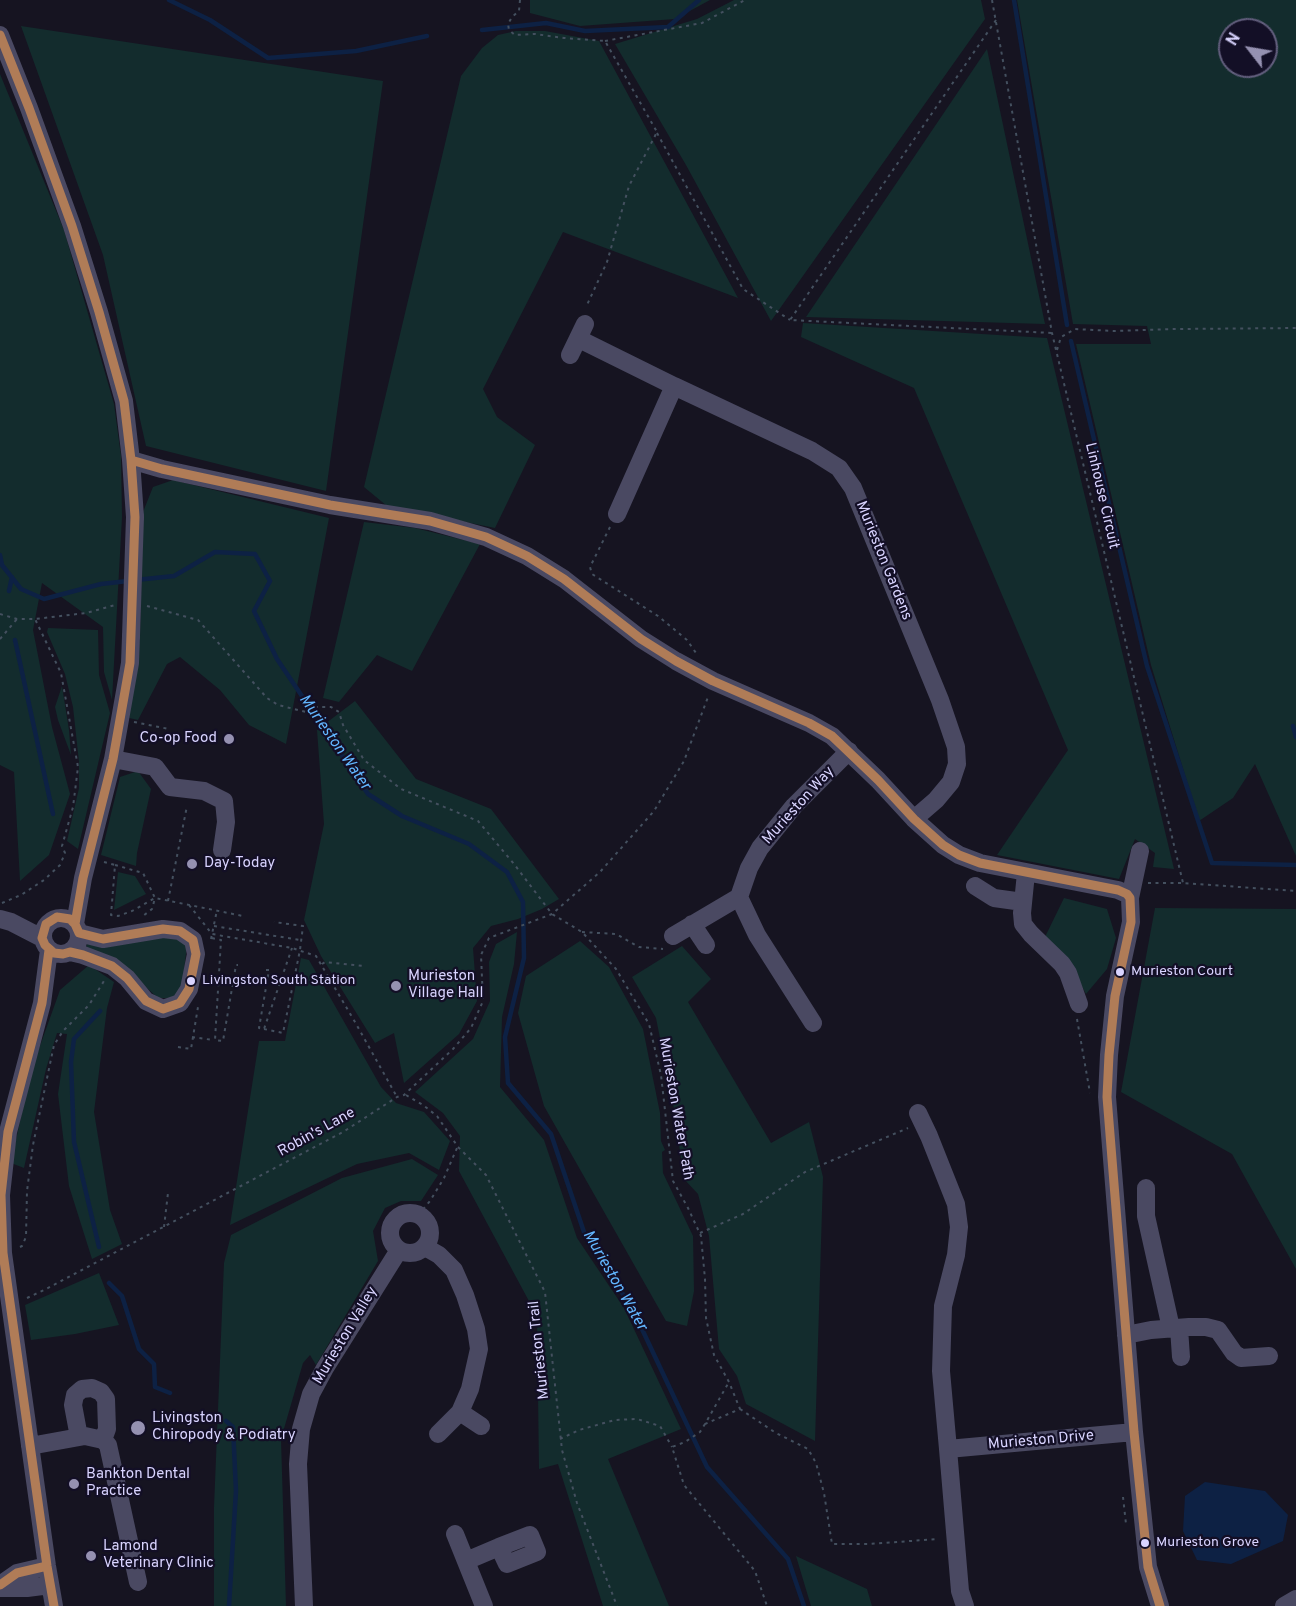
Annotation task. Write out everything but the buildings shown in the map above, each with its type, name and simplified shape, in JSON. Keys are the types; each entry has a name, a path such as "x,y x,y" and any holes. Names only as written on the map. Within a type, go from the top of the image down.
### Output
{"street":[{"path":"0,34 56,183 99,312 124,401 135,517 130,663 113,759 83,878 61,937 8,1132 1,1196 3,1253 54,1606"},
{"name":"Murieston Gardens","path":"578,339 812,451 839,468 853,488 940,700 956,747 957,764 951,782 936,800 914,819"},
{"path":"626,507 674,386"},
{"path":"131,460 162,469 330,505 430,521 486,537 527,556 564,579 640,639 676,661 832,736 914,819 943,845 959,855 980,863 1026,873 1118,890 1127,894 1132,891"},
{"name":"Murieston Way","path":"739,897 749,868 760,848 794,806 849,751"},
{"path":"113,759 154,767 170,787 204,790 224,801 226,822 222,850"},
{"path":"1140,851 1132,891 1131,922 1115,996 1107,1097 1134,1432 1148,1567 1160,1606"},
{"path":"1026,873 1023,924 1062,963 1079,1004"},
{"path":"975,886 994,898 1023,902"},
{"path":"670,943 692,924 739,897 757,935 813,1023"},
{"path":"6,920 61,937 103,939 163,929 180,931 193,940 196,954 189,989 180,1003 163,1009 146,1001 127,978 112,966 83,955 61,937"},
{"path":"692,924 706,945"},
{"path":"928,1124 956,1204 959,1227 956,1254 943,1306 941,1371 960,1591 965,1606"},
{"path":"1146,1188 1146,1216 1175,1328 1180,1357"},
{"path":"408,1213 418,1215 430,1228 430,1235 425,1247 413,1253 406,1253 393,1245 390,1239 391,1226 400,1216 408,1213"},
{"path":"425,1247 439,1255 454,1270 465,1295 480,1349 470,1389 460,1412 438,1434"},
{"name":"Murieston Valley","path":"304,1606 297,1464 301,1429 311,1395 325,1368 399,1250"},
{"path":"1126,1335 1151,1330 1206,1327 1218,1330 1240,1358 1269,1356"},
{"path":"79,1437 73,1405 75,1395 82,1389 92,1388 101,1392 106,1399 107,1429 103,1440"},
{"path":"460,1412 481,1426"},
{"name":"Murieston Drive","path":"948,1449 1134,1432"},
{"path":"30,1446 84,1436 103,1440 108,1445 138,1582"},
{"path":"455,1534 484,1606"},
{"path":"466,1561 500,1547"},
{"path":"0,1587 17,1573 47,1566"},
{"path":"0,1587 27,1588 50,1585"},
{"path":"1284,1606 1296,1599"}],"path":[{"path":"520,0 519,11 508,24 515,35 535,34 564,39 605,41 702,23 745,0"},
{"name":"Linhouse Circuit","path":"992,0 1056,353 1183,883"},
{"path":"790,320 996,20"},
{"path":"605,41 743,289 790,320 1052,333"},
{"path":"578,339 581,317 607,262 628,186 657,132"},
{"path":"1056,353 1061,337 1075,329 1115,331 1176,328 1296,328"},
{"path":"552,914 600,872 654,811 684,761 710,679 705,665 687,640 658,616 592,574 590,567 626,507"},
{"path":"0,614 17,619 35,618 86,613 111,605"},
{"name":"Murieston Water Path","path":"148,606 198,620 267,698 278,705 310,712 317,707 331,707 339,712 343,725 364,760 401,789 478,821 552,914 582,932 616,969 649,1024 661,1075 673,1181 700,1233 706,1318 714,1355 729,1382 740,1410"},
{"path":"0,904 21,895 44,880 60,865 66,854 62,846 74,807 78,767 61,673 35,618"},
{"path":"0,639 17,619"},
{"path":"120,719 169,729"},
{"path":"168,901 191,789"},
{"path":"100,861 143,873 155,898 152,909 120,933 119,937"},
{"path":"115,865 111,915 118,916 132,911 155,898 243,916"},
{"path":"1132,891 1183,883 1296,891"},
{"path":"189,905 212,934 292,948 316,956 397,1097"},
{"name":"Robin's Lane","path":"10,1305 44,1290 344,1132 397,1097 404,1095 453,1049 471,1028 483,1001 481,955 489,938 552,914"},
{"path":"266,970 268,970 259,1028 283,1033 303,926 274,922"},
{"path":"214,926 301,940"},
{"path":"582,932 616,934 639,947 670,943"},
{"path":"212,938 221,940 215,1040"},
{"path":"264,1029 292,948"},
{"path":"321,965 325,962 363,966"},
{"path":"178,1047 190,1048 192,1037 223,1041 238,964"},
{"path":"3,1253 22,1246 26,1238 27,1191 33,1145 54,1045 63,1031 89,1005 112,966"},
{"name":"Murieston Trail","path":"404,1095 437,1116 458,1147 486,1175 545,1292 562,1450 577,1503 617,1606"},
{"path":"700,1233 743,1214 805,1172 928,1124"},
{"path":"418,1215 444,1178 458,1147"},
{"path":"164,1227 168,1193"},
{"path":"672,1447 700,1432 729,1382"},
{"path":"705,1424 740,1410 776,1433 808,1449 816,1463 824,1493 832,1544 956,1538"},
{"path":"560,1439 579,1430 615,1420 638,1419 660,1426 672,1447 684,1485 755,1571 767,1606"}],"green space":[{"path":"530,0 710,0 675,19 580,26 530,13"},
{"path":"734,0 981,0 985,19 771,321 686,165 615,44 697,19"},
{"path":"1017,0 1296,0 1296,856 1255,764 1233,798 1199,821 1151,665 1076,344 1151,344 1147,326 1073,324"},
{"path":"21,26 383,81 326,491 146,446 103,255"},
{"path":"516,31 545,31 599,41 738,298 563,232 483,389 497,417 535,445 495,528 387,506 364,487 461,76 482,48 498,35"},
{"path":"987,49 1045,324 806,317"},
{"path":"0,74 64,230 114,404 121,456 122,517 112,700 104,672 103,627 42,583 33,630 52,727 70,794 49,855 20,881 14,772 0,765"},
{"path":"803,323 1047,338 1174,869 1153,867 1155,853 1135,839 1119,879 997,855 1068,750 914,388 801,337"},
{"path":"173,480 329,518 286,744 249,725 220,690 180,657 167,664 138,720 129,718 140,636 143,512 153,487"},
{"path":"364,522 415,528 480,544 412,671 377,655 339,702 323,698"},
{"path":"48,628 98,630 99,675 110,713 78,849 67,841 79,788 79,762 73,707 65,674 47,632"},
{"path":"62,686 69,730 71,755 55,707"},
{"path":"355,701 416,779 491,809 559,899 518,919 491,926 473,948 477,1001 459,1034 404,1083 394,1033 375,1043 321,956 304,920 324,824 317,730"},
{"path":"138,771 151,789 136,866 101,855 120,777"},
{"path":"118,872 135,876 146,894 114,910"},
{"path":"1064,898 1107,909 1116,938 1107,969 1086,994 1067,958 1045,937"},
{"path":"1155,908 1296,909 1296,1269 1232,1154 1121,1092"},
{"path":"517,932 514,964 502,1017 500,1087 544,1140 577,1238 624,1308 681,1429 608,1459 669,1606 603,1606 558,1464 539,1469 537,1316 459,1171 460,1136 443,1113 415,1092 473,1039 490,1001 489,962 496,944"},
{"path":"165,937 178,939 187,945 182,987 173,998 158,998 139,981 85,951 88,940"},
{"path":"580,941 609,967 643,1029 660,1113 661,1141 665,1150 662,1152 663,1173 693,1236 694,1291 687,1326 666,1321 544,1106 518,1013 526,976"},
{"path":"682,946 711,979 688,1002 771,1143 809,1122 823,1177 815,1441 746,1404 737,1376 719,1349 709,1236 698,1194 684,1179 673,1103 656,1018 632,977"},
{"path":"301,958 309,960 381,1087 396,1103 424,1112 450,1141 439,1170 409,1153 357,1164 230,1225 259,1041 285,1041"},
{"path":"89,965 114,982 107,1008 94,1112 110,1210 122,1244 92,1259 69,1186 58,1094 67,1034 57,1033 46,1069 24,1168 11,1163 31,1071 60,990"},
{"path":"412,1159 438,1175 421,1201 401,1201 385,1208 373,1231 378,1261 316,1365 310,1355 303,1363 281,1439 286,1606 214,1606 214,1507 224,1263 231,1235 342,1178"},
{"path":"99,1273 119,1325 31,1340 25,1305"},
{"path":"796,1556 867,1589 872,1606 811,1606"}],"water":[{"path":"1205,1482 1265,1491 1288,1515 1283,1541 1231,1564 1197,1560 1183,1531 1185,1496"}],"waterway":[{"path":"169,0 210,20 268,58 356,51 427,36"},
{"path":"482,30 546,23 585,31 668,27 699,0"},
{"path":"1014,0 1067,325"},
{"path":"1071,341 1147,666 1212,863 1296,865"},
{"name":"Murieston Water","path":"136,580 174,576 215,552 255,554 270,581 254,611 277,659 368,794 402,816 469,844 507,872 523,902 524,958 505,1037 508,1083 551,1134 585,1235 633,1310 707,1467 788,1559 804,1606"},
{"name":"Murieston Water","path":"0,555 2,565 21,589 44,599 101,584 128,581"},
{"path":"9,591 12,577"},
{"path":"15,640 53,814"},
{"path":"1293,726 1296,737"},
{"path":"99,1247 74,1142 71,1062 74,1039 100,1011"},
{"path":"109,1283 122,1296 139,1349 154,1364 155,1387 170,1393"},
{"path":"226,1421 233,1427 236,1491 229,1606"}],"transit line":[{"path":"0,35 72,226 99,312 124,401 131,460 135,517 130,663 113,759 83,878 75,924"},
{"path":"131,460 162,469 330,505 430,521 486,537 527,556 564,579 641,639 676,661 713,681 809,723 832,736 914,819 943,845 959,855 980,863 1118,890 1127,894 1130,898 1131,922 1115,996 1107,1097 1134,1432 1148,1567 1160,1606"},
{"path":"57,917 70,919 79,933 103,939 163,929 180,931 193,940 196,954 189,989 180,1003 163,1009 146,1001 127,978 112,966 70,952 54,953 45,945 42,938 46,924 57,917"},
{"path":"49,950 42,1003 8,1132 1,1195 3,1253 54,1606"},
{"path":"0,1585 17,1573 47,1566"}],"place":[{"name":"Co-op Food","path":"229,739"},
{"name":"Day-Today","path":"192,864"},
{"name":"Murieston Court","path":"1120,972"},
{"name":"Livingston South Station","path":"191,981"},
{"name":"Murieston Village Hall","path":"396,986"},
{"name":"Livingston Chiropody & Podiatry","path":"138,1428"},
{"name":"Bankton Dental Practice","path":"74,1484"},
{"name":"Murieston Grove","path":"1145,1543"},
{"name":"Lamond Veterinary Clinic","path":"91,1556"}]}
